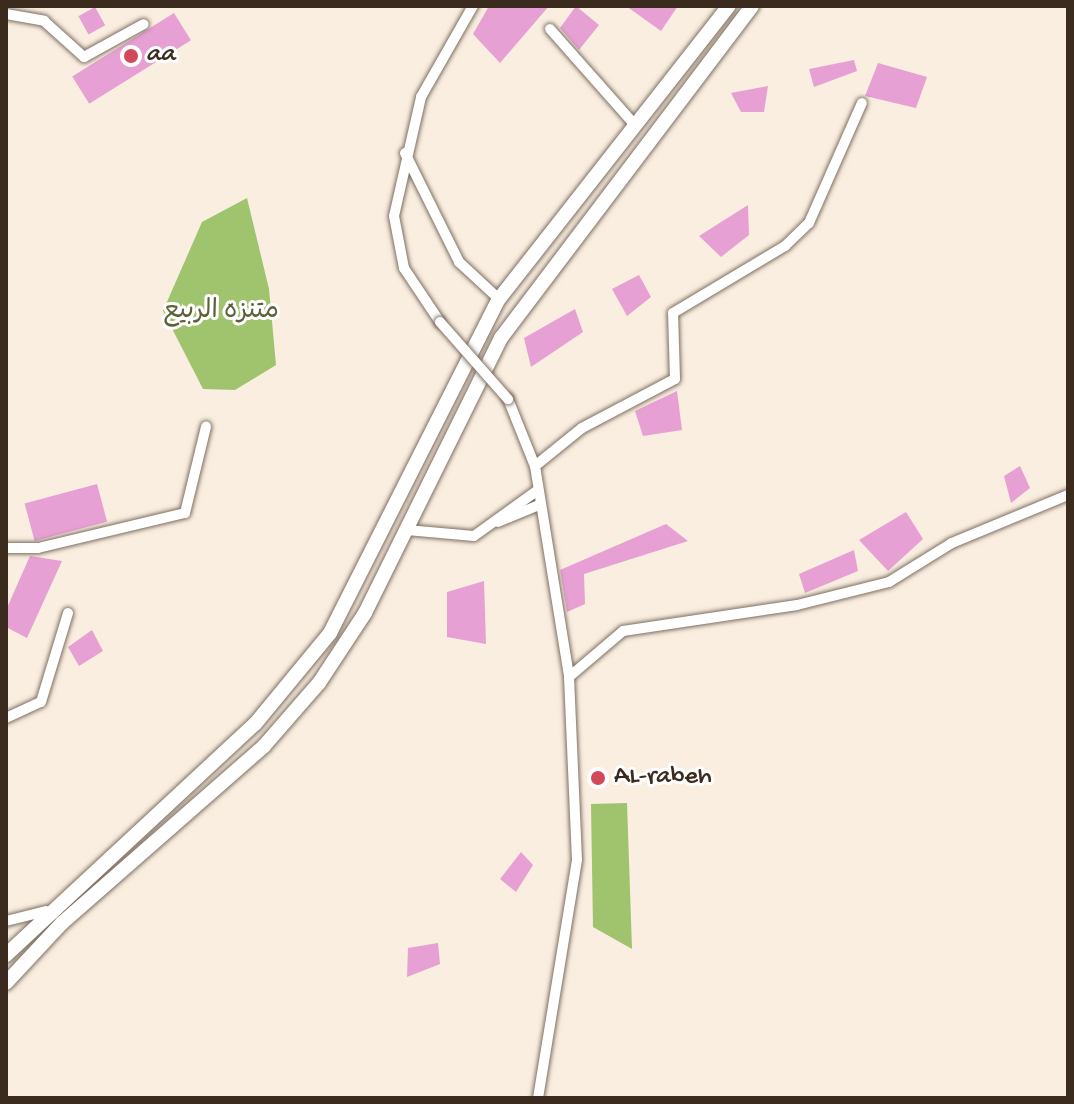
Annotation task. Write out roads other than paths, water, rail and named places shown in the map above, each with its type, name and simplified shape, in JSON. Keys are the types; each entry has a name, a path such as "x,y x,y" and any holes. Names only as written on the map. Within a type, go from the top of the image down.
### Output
{"main road":[{"path":"6,955 46,911 280,697 330,633 499,299 729,6"},
{"path":"6,983 62,923 238,769 338,659 407,530 456,419 529,295 752,6"},
{"path":"222,752 238,769"}],"street":[{"path":"473,6 421,97 405,151 395,243 440,322 508,399 535,466 569,677 576,879 538,1098"},
{"path":"6,14 44,21 84,57 144,24"},
{"path":"550,29 634,124"},
{"path":"535,466 582,428 675,379 673,313 785,246 809,223 862,103"},
{"path":"405,151 459,262 499,299"},
{"path":"6,548 38,548 185,513 206,427"},
{"path":"498,522 538,490"},
{"path":"569,677 623,631 797,605 889,582 952,543 1068,495"},
{"path":"407,530 465,538 539,505"},
{"path":"6,718 41,702 68,613"},
{"path":"6,921 46,911"}],"place":[{"name":"aa","path":"131,56"},
{"name":"AL-rabeh","path":"598,778"}],"park label":[{"name":"متنزه الربيع","path":"221,313"}]}
